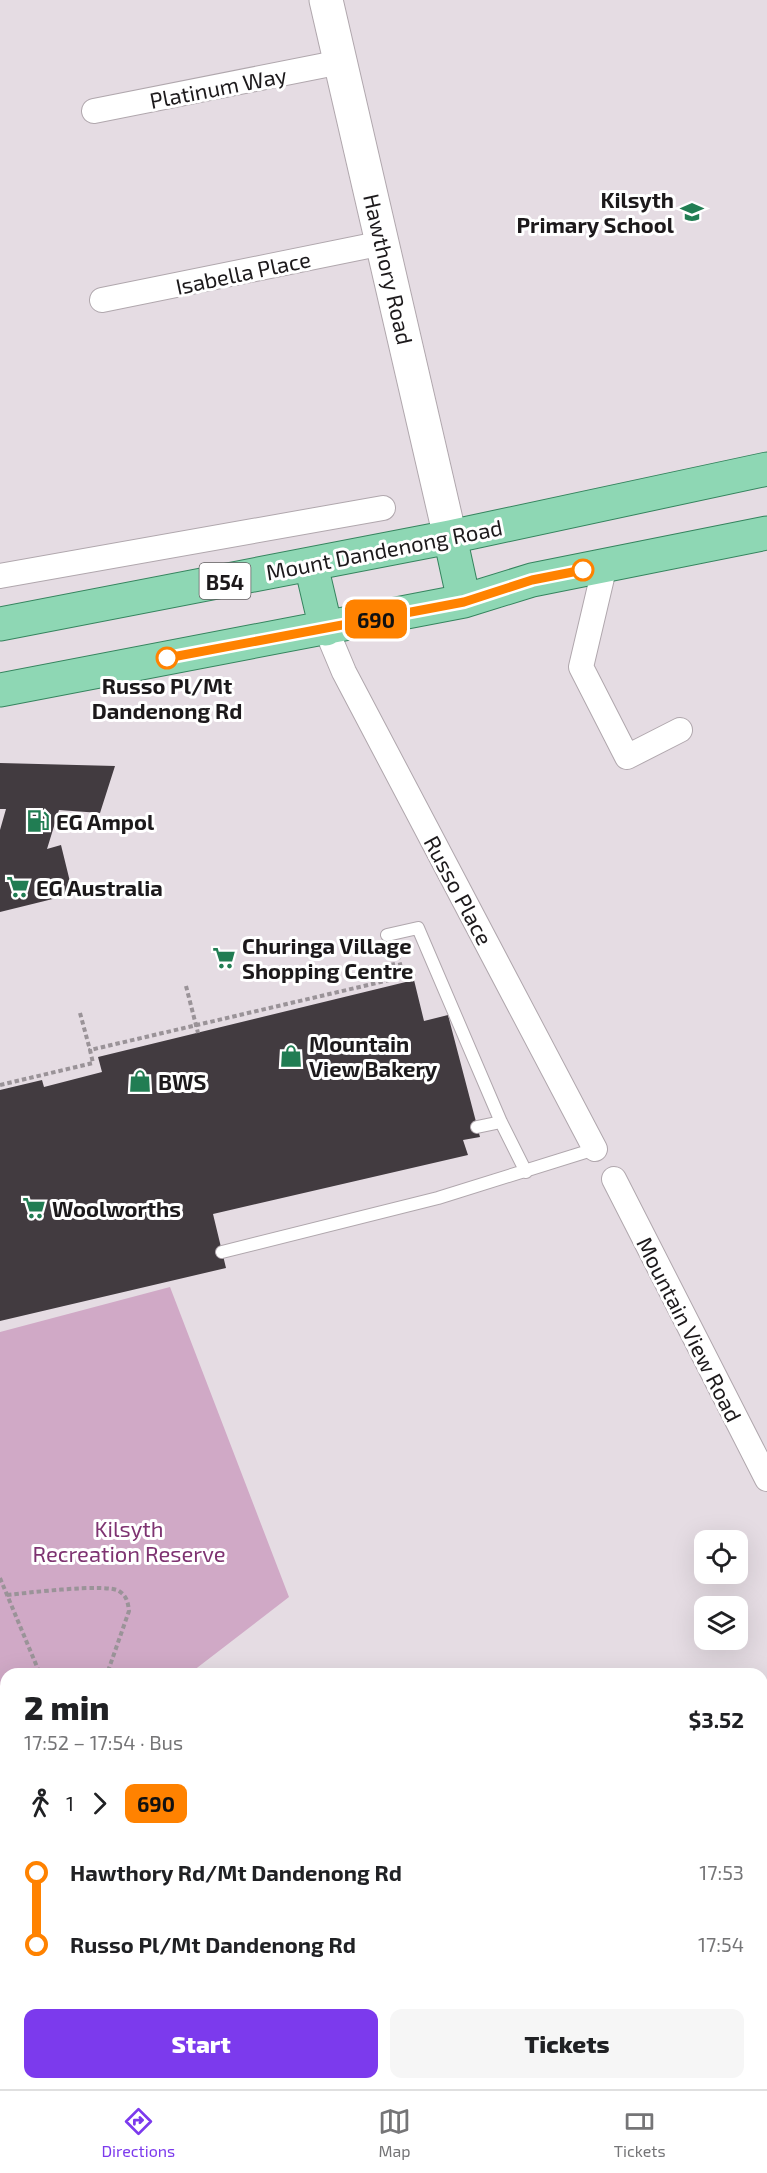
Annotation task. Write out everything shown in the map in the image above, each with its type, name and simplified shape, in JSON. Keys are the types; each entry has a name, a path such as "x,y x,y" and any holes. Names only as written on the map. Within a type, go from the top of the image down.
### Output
{"main road":[{"name":"Hawthory Road","path":"326,0 450,537"},
{"name":"Mount Dandenong Road","path":"0,624 311,565 767,470"},
{"path":"0,690 464,602 532,580 767,533"},
{"path":"450,537 464,602"},
{"path":"311,565 326,629"}],"street":[{"name":"Platinum Way","path":"94,111 341,62"},
{"name":"Isabella Place","path":"102,300 383,243"},
{"name":"Mount Dandenong Road","path":"0,576 383,508"},
{"path":"605,565 581,667 627,757 681,730"},
{"name":"Russo Place","path":"326,629 344,672 595,1149"},
{"name":"Mountain View Road","path":"614,1179 767,1479"}],"lane":[{"path":"387,935 418,928 501,1122 526,1172"},
{"path":"477,1127 501,1122"},
{"path":"222,1252 438,1198 595,1149"}],"path":[{"path":"387,935 395,973 402,971 396,950 405,948"},
{"path":"90,1050 415,975 412,966"},
{"path":"186,986 198,1033"},
{"path":"0,1085 93,1063 80,1013"},
{"path":"0,1578 37,1668"},
{"path":"7,1595 106,1587 122,1592 129,1611 109,1668"}],"green space":[{"name":"Kilsyth Recreation Reserve","path":"170,1287 289,1597 197,1668 0,1668 0,1332"}],"building":[{"path":"0,763 115,766 100,813 59,810 47,849 61,845 73,894 0,912 0,830 6,809 0,809"},
{"path":"414,980 424,1021 448,1015 480,1137 463,1140 468,1155 213,1214 226,1268 0,1321 0,1090 42,1080 44,1087 102,1072 98,1057"}],"bus line":[{"name":"690","path":"167,658 464,602 532,580 583,570"}],"place":[{"name":"Kilsyth Primary School","path":"692,212"},
{"name":"Russo Pl/Mt Dandenong Rd","path":"167,658"},
{"name":"EG Ampol","path":"38,821"},
{"name":"EG Australia","path":"18,887"},
{"name":"Churinga Village Shopping Centre","path":"224,958"},
{"name":"Mountain View Bakery","path":"291,1056"},
{"name":"BWS","path":"140,1081"},
{"name":"Woolworths","path":"34,1208"}]}
